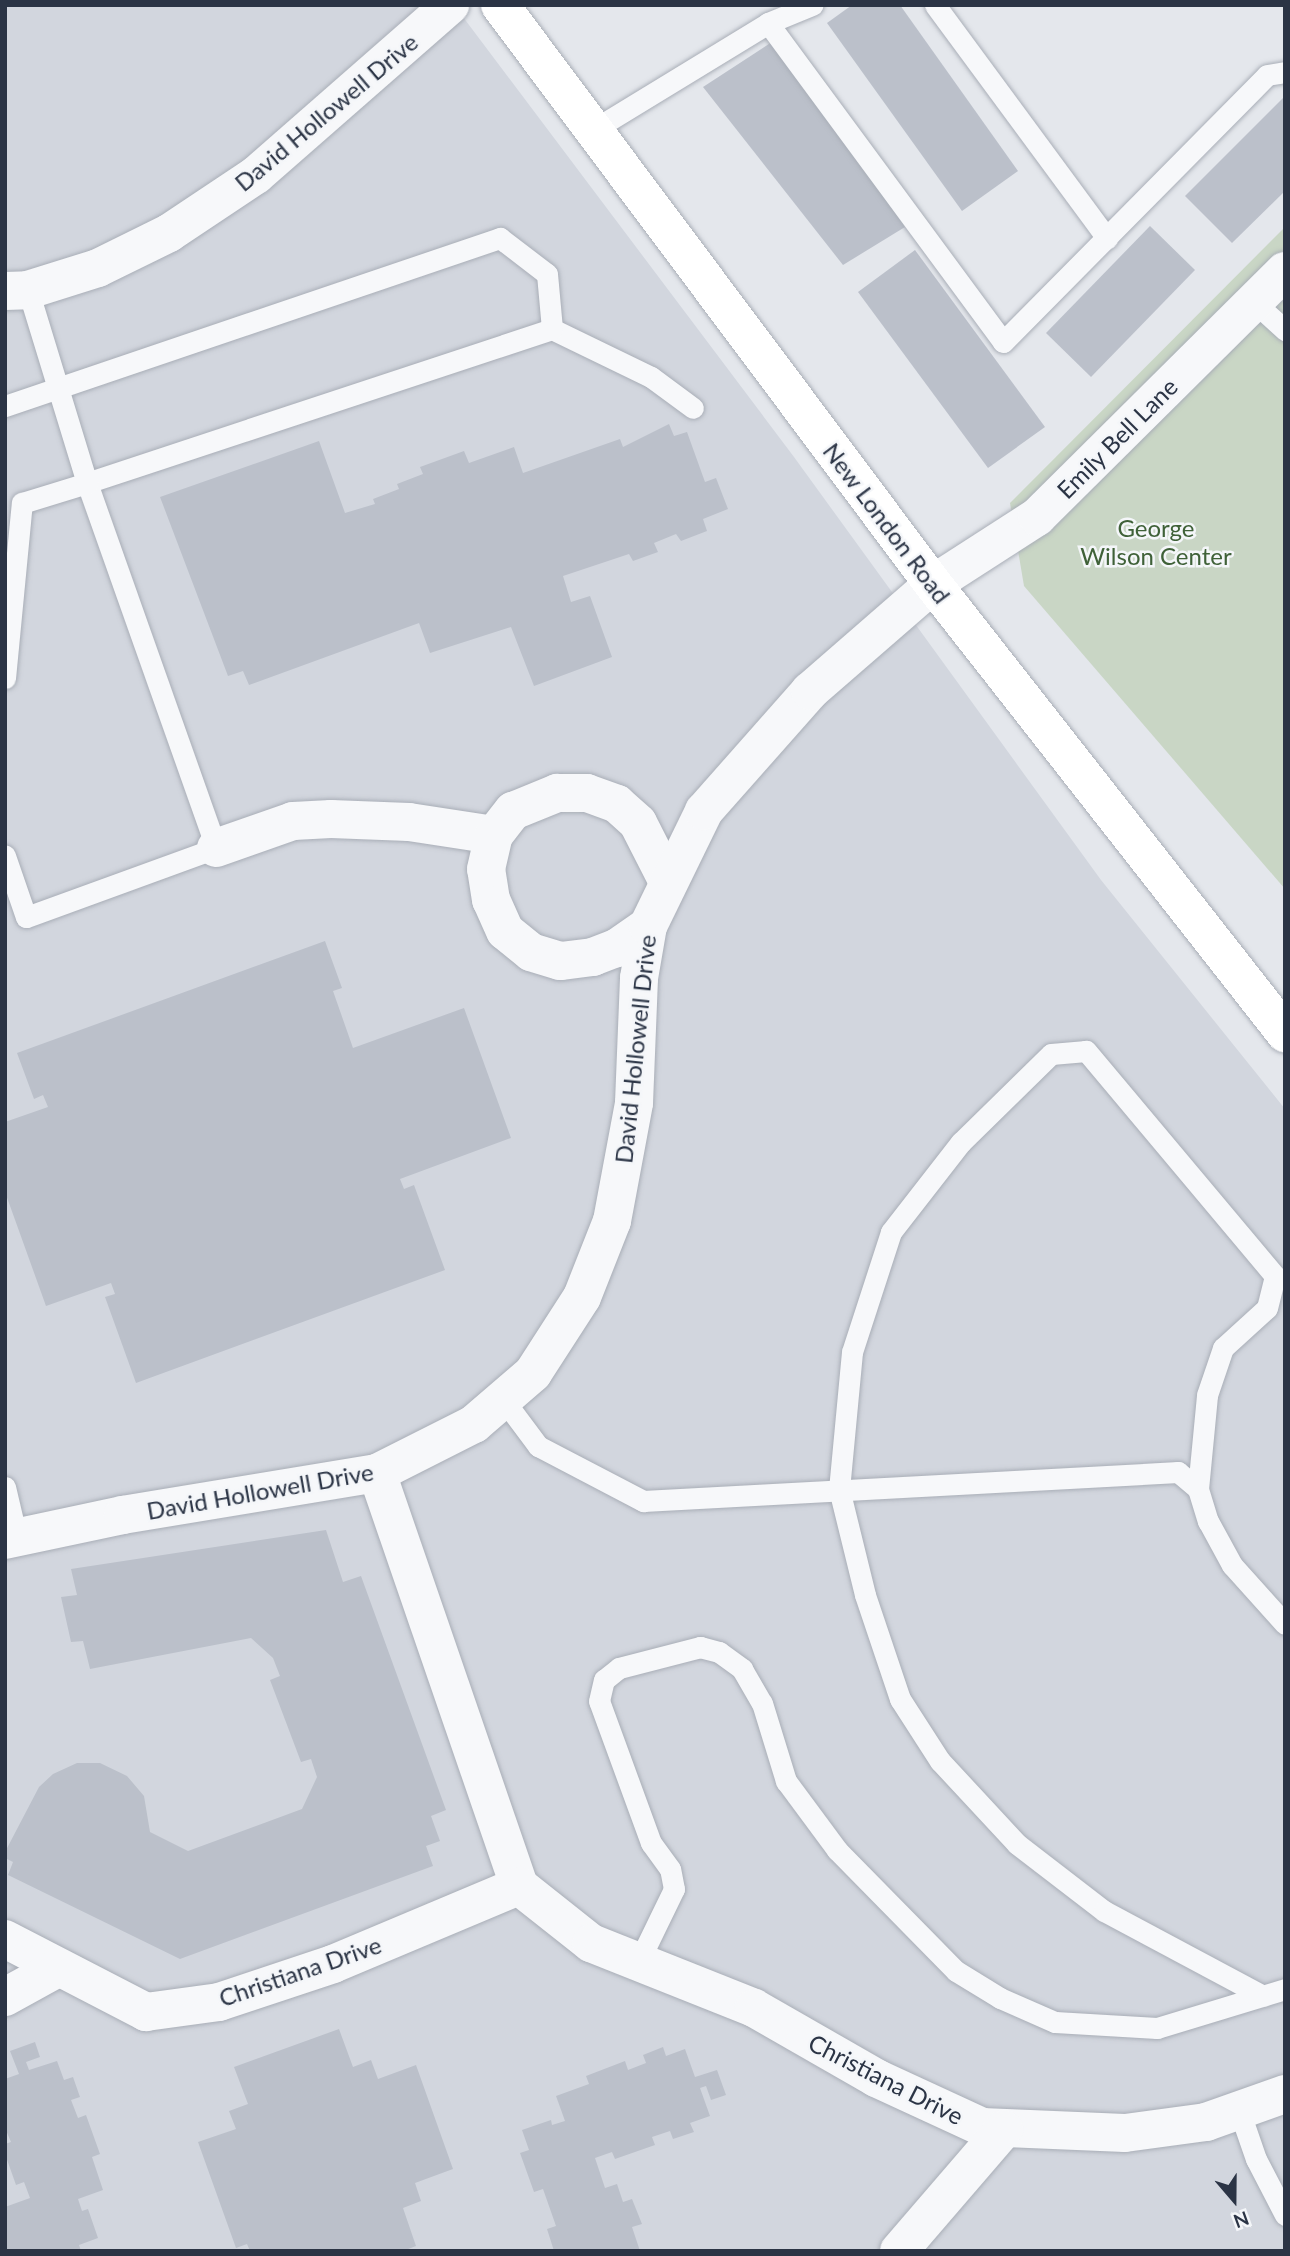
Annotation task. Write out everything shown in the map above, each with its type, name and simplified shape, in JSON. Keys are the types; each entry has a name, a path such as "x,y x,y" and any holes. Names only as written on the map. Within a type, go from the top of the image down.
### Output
{"main road":[{"name":"New London Road","path":"500,5 933,584 1285,1033"}],"street":[{"name":"David Hollowell Drive","path":"17,291 98,268 169,233 245,183 450,5"},
{"name":"Emily Bell Lane","path":"933,584 1037,517 1285,271"},
{"name":"David Hollowell Drive","path":"11,1539 123,1515 377,1473 474,1424 545,1360 582,1297 612,1220 634,1103 639,978 648,926 667,880 704,811 754,751 810,691 933,584"},
{"path":"648,926 616,948 593,957 560,961 531,953 505,931 491,900 486,869 494,835 513,811 557,793 587,793 617,804 638,823 667,880"},
{"path":"216,848 293,821 331,819 409,822 494,835"},
{"path":"377,1473 519,1886"},
{"name":"Christiana Drive","path":"5,1939 146,2012 219,2002 333,1964 519,1886 591,1942 754,2008 936,2108 982,2127 1125,2133 1206,2122 1285,2094"},
{"path":"5,1997 58,1968"},
{"path":"899,2251 1004,2129"}],"lane":[{"path":"593,130 768,23 812,5"},
{"path":"935,5 1107,238"},
{"path":"768,23 1003,342 1267,75 1285,72"},
{"path":"5,407 500,238 547,274 552,329"},
{"path":"5,856 26,917 216,848 87,483 57,390 17,291"},
{"path":"1254,302 1285,330"},
{"path":"5,678 23,503 552,329 651,377 693,408"},
{"path":"1263,1996 1104,1912 1017,1844 940,1762 900,1699 864,1595 839,1489 852,1352 891,1232 961,1142 1051,1054 1086,1051 1275,1276 1267,1308 1223,1348 1207,1395 1198,1489 1208,1521 1233,1565 1285,1624"},
{"path":"503,1399 538,1446 643,1501 1178,1472 1198,1489"},
{"path":"5,1487 11,1539"},
{"path":"639,1961 674,1889 670,1869 652,1843 599,1701 604,1680 620,1668 700,1647 719,1652 742,1669 762,1703 786,1781 837,1850 956,1971 1000,1998 1055,2022 1157,2028 1285,1989"},
{"path":"1239,2110 1256,2159 1285,2216"}],"shaded area":[{"path":"454,5 794,457 1101,880 1285,1109 1285,2251 5,2251 5,7"}],"green space":[{"name":"George Wilson Center","path":"1285,227 1285,889 1024,586 1010,503"}],"building":[{"path":"852,5 900,5 1018,171 962,211 827,23"},
{"path":"775,40 905,227 843,265 703,87"},
{"path":"1285,96 1285,191 1232,243 1185,196"},
{"path":"1150,226 1195,270 1091,377 1046,333"},
{"path":"915,250 1045,427 988,468 858,292"},
{"path":"669,424 674,436 687,432 705,482 716,478 728,509 703,519 707,531 681,541 676,534 654,543 658,552 633,561 629,554 563,576 571,602 590,596 612,657 534,686 511,627 430,653 419,623 249,685 243,671 228,676 160,497 319,441 345,513 375,504 373,499 399,489 397,484 423,474 420,467 464,451 469,463 514,447 523,473 620,439 623,447"},
{"path":"325,941 342,988 333,991 353,1048 464,1008 511,1138 400,1179 404,1189 414,1185 445,1270 136,1383 105,1297 115,1294 111,1283 46,1306 5,1192 5,1122 48,1107 43,1095 34,1099 17,1053"},
{"path":"326,1530 343,1582 361,1576 446,1810 431,1816 440,1841 426,1846 433,1866 180,1959 8,1875 13,1862 5,1858 5,1852 39,1787 53,1774 77,1763 100,1763 127,1776 144,1796 150,1832 188,1851 302,1809 317,1777 311,1759 301,1762 270,1680 280,1676 273,1658 251,1638 90,1669 83,1641 71,1642 61,1597 77,1595 71,1569"},
{"path":"339,2029 353,2067 371,2060 378,2079 416,2065 453,2169 415,2183 421,2201 403,2208 416,2246 403,2251 250,2251 247,2244 236,2248 198,2142 236,2129 229,2111 248,2104 234,2067"},
{"path":"35,2042 40,2057 26,2062 29,2070 57,2061 64,2080 73,2077 80,2097 71,2100 78,2118 86,2115 100,2154 92,2157 103,2190 78,2199 82,2211 88,2209 98,2238 79,2245 81,2251 5,2251 5,2207 30,2198 24,2182 16,2185 5,2154 5,2144 11,2142 5,2128 5,2079 19,2074 10,2051"},
{"path":"663,2047 666,2056 685,2049 695,2077 717,2070 726,2095 711,2100 706,2086 700,2088 710,2116 690,2123 694,2132 673,2139 670,2131 652,2137 655,2145 615,2159 612,2152 595,2158 605,2188 617,2184 623,2202 632,2199 642,2224 632,2227 640,2251 554,2251 547,2229 556,2226 543,2189 534,2192 520,2153 529,2150 522,2130 551,2120 552,2125 565,2121 556,2096 589,2084 586,2076 625,2061 628,2070 646,2063 643,2055"}]}
